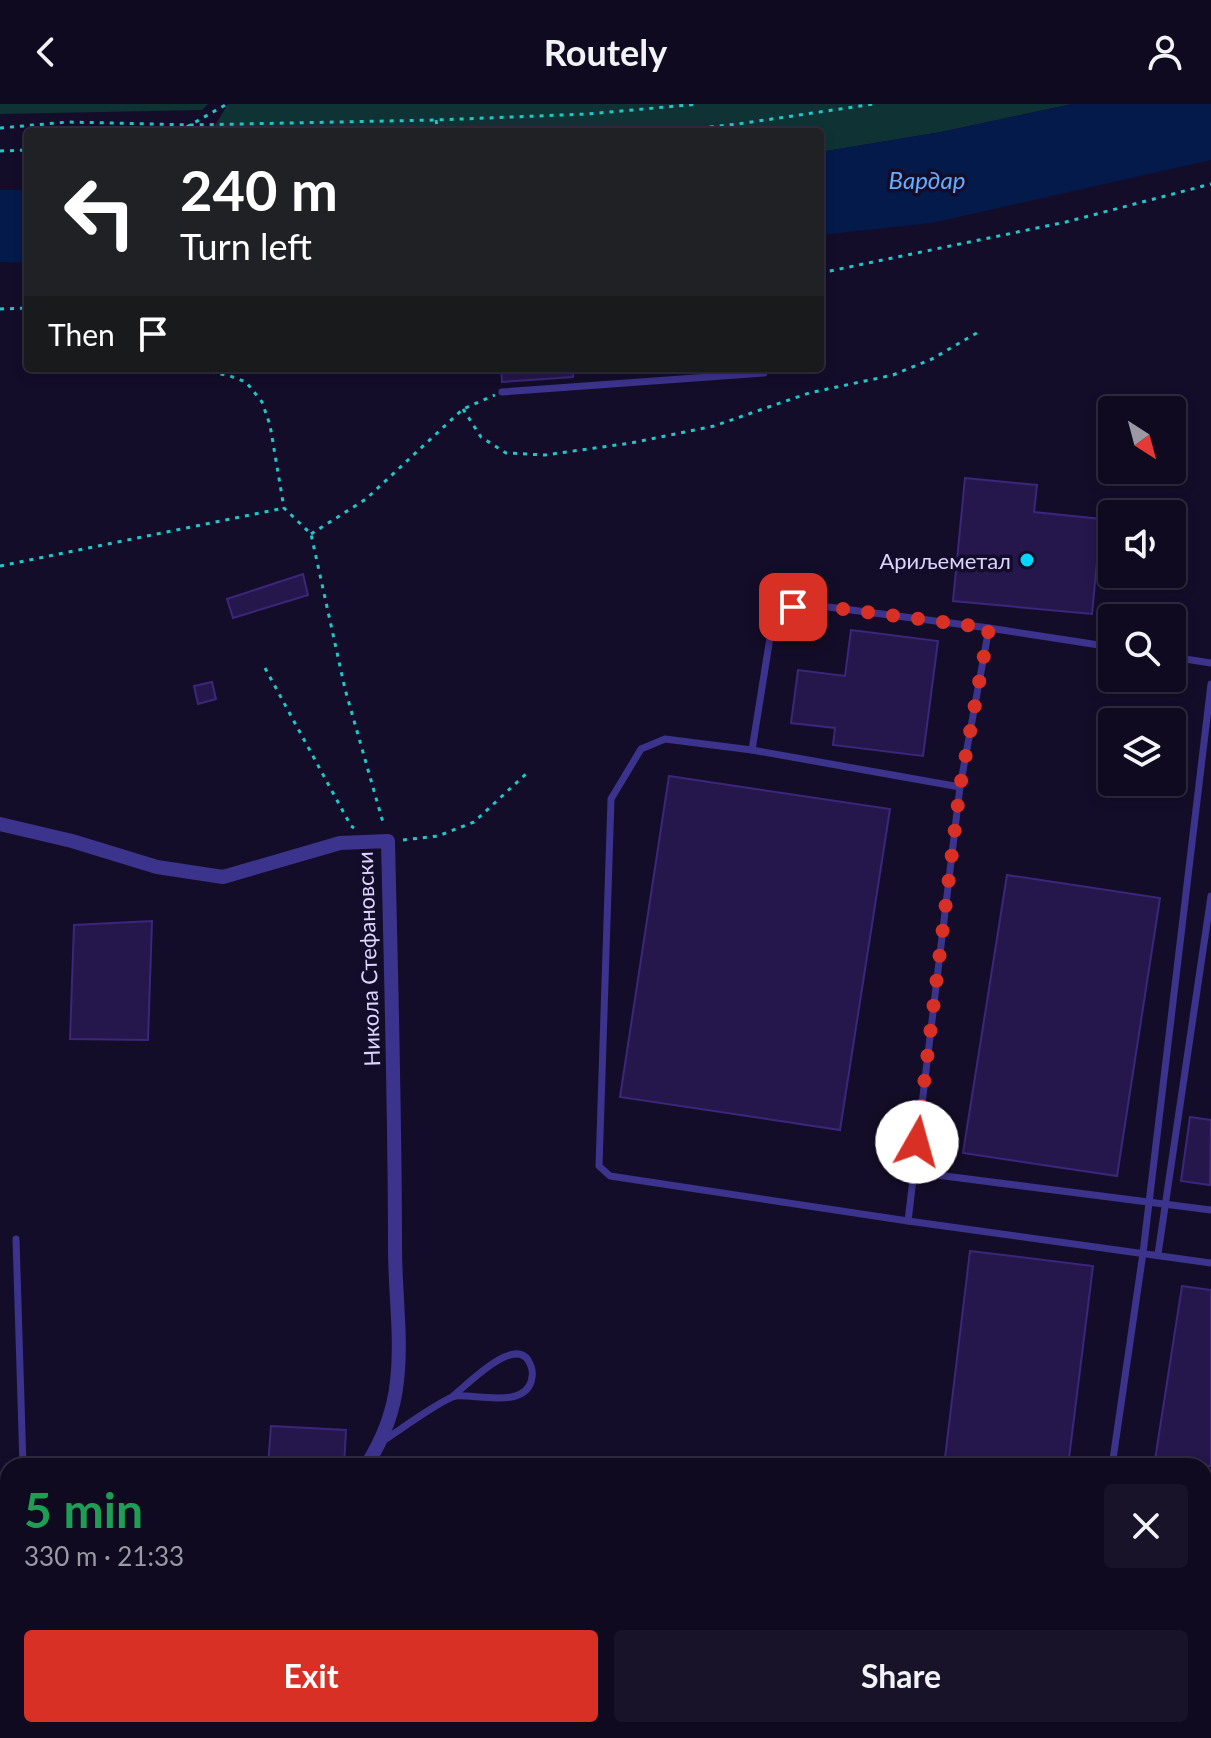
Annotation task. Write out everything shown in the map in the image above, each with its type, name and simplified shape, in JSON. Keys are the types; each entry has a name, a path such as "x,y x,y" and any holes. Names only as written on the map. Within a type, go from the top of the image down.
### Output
{"street":[{"name":"Никола Стефановски","path":"0,824 72,841 157,867 223,877 340,843 388,841 395,1279 400,1347 397,1385 389,1420 370,1458"}],"lane":[{"path":"502,392 764,373"},
{"path":"752,750 772,625 793,607 813,605 1098,645"},
{"path":"908,1221 960,787 989,628"},
{"path":"1186,659 1211,663"},
{"path":"1113,1458 1143,1253 1211,684"},
{"path":"960,787 752,750 665,739 641,749 611,799 599,1166 610,1176 1211,1263"},
{"path":"1158,1254 1211,896"},
{"path":"913,1172 1211,1210"},
{"path":"16,1239 23,1458"},
{"path":"378,1444 453,1396 504,1355 514,1352 524,1355 530,1363 533,1376 530,1386 520,1394 507,1399 453,1396"}],"path":[{"path":"186,128 227,104"},
{"path":"0,128 68,122 192,125 436,120 588,114 699,104"},
{"path":"699,128 874,104"},
{"path":"436,120 437,128"},
{"path":"0,151 24,150"},
{"path":"824,272 1051,226 1211,184"},
{"path":"0,309 24,308"},
{"path":"463,409 481,437 506,453 545,455 631,443 714,426 809,393 893,375 932,359 982,330"},
{"path":"208,372 246,382 262,402 270,425 284,508 311,534 345,689 388,841 438,836 474,822 526,774"},
{"path":"311,534 366,499 463,409 502,392"},
{"path":"0,566 284,508"},
{"path":"265,668 351,826 363,831"}],"green space":[{"path":"0,104 208,104 202,110 0,114"},
{"path":"228,104 1072,104 941,132 824,151 824,128 213,128"}],"water":[{"name":"Вардар","path":"1072,104 1211,104 1211,160 932,223 824,235 824,151 941,132"},
{"path":"0,190 24,190 24,263 0,262"}],"building":[{"path":"501,372 573,372 573,377 502,382"},
{"name":"Ариљеметал","path":"965,478 1037,485 1034,512 1098,519 1092,614 953,601"},
{"path":"303,574 308,595 233,618 227,599"},
{"path":"851,630 938,641 923,756 833,745 835,728 791,723 798,670 845,676"},
{"path":"212,682 216,699 198,704 194,686"},
{"path":"669,776 890,809 840,1130 620,1097"},
{"path":"1007,875 1160,898 1117,1176 963,1153"},
{"path":"152,921 148,1040 70,1039 74,925"},
{"path":"1190,1117 1211,1120 1210,1185 1181,1181"},
{"path":"970,1251 1093,1266 1069,1458 945,1458"},
{"path":"1182,1286 1211,1290 1211,1458 1155,1458"},
{"path":"271,1426 346,1430 344,1458 269,1458"}],"place":[{"name":"Ариљеметал","path":"1027,560"}],"route":[{"path":"793,607 813,605 989,628 960,787 917,1142"}]}
